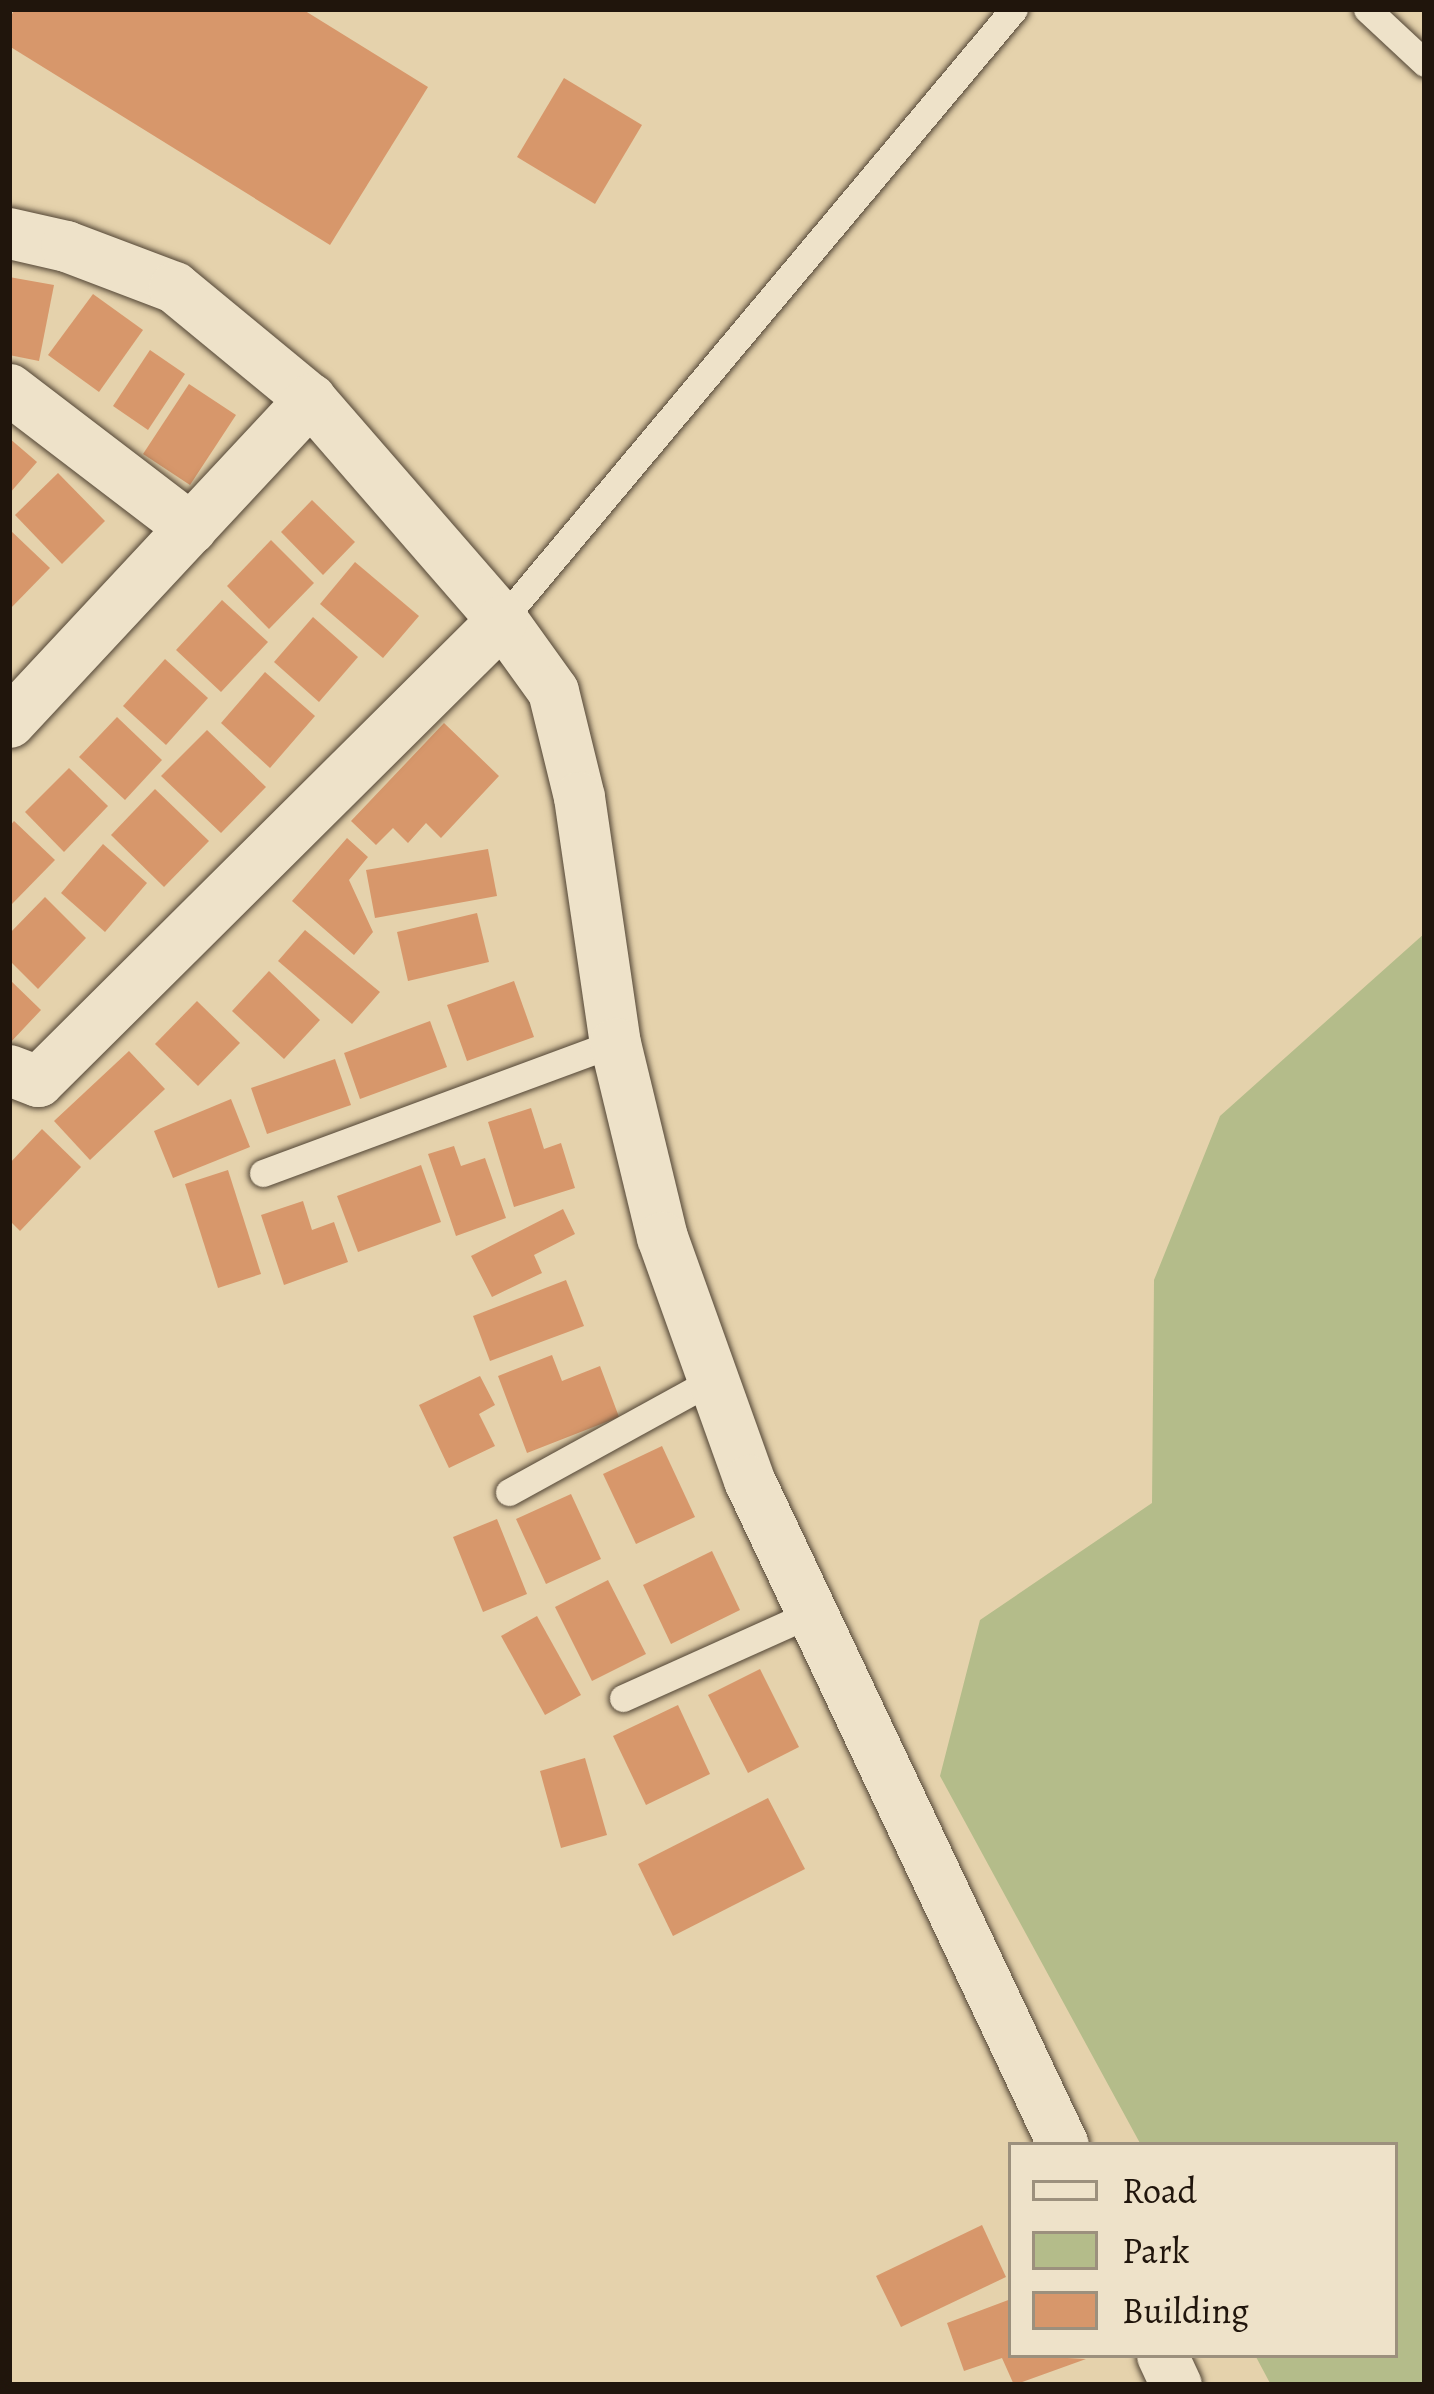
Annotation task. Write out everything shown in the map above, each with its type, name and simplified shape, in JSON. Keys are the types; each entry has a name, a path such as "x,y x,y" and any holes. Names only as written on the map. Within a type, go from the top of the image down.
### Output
{"street":[{"path":"9,233 66,246 174,287 310,399 502,620 553,691 579,797 615,1042 662,1237 749,1480 1062,2142"},
{"path":"9,389 190,528"},
{"path":"9,722 310,399"},
{"path":"9,1070 38,1081 502,620"}],"lane":[{"path":"502,620 1014,9"},
{"path":"1367,9 1425,63"},
{"path":"262,1173 615,1042"},
{"path":"509,1492 713,1380"},
{"path":"623,1698 812,1613"}],"green space":[{"path":"1425,933 1425,2385 1271,2385 1257,2358 1398,2358 1398,2142 1139,2142 940,1776 980,1620 1152,1503 1154,1280 1220,1116"}],"building":[{"path":"15,9 302,9 428,87 330,245 9,46 9,19"},
{"path":"564,78 642,125 595,204 517,157"},
{"path":"9,277 54,285 39,361 9,355"},
{"path":"93,294 143,330 99,392 48,355"},
{"path":"150,350 185,374 148,430 113,406"},
{"path":"189,384 236,415 190,485 143,454"},
{"path":"9,438 37,462 9,494"},
{"path":"58,473 105,521 62,564 15,515"},
{"path":"312,500 355,542 323,575 281,532"},
{"path":"9,529 50,568 9,610"},
{"path":"271,540 314,583 269,629 227,586"},
{"path":"355,562 419,616 383,658 320,604"},
{"path":"222,600 268,642 221,692 176,650"},
{"path":"313,617 358,657 319,702 274,662"},
{"path":"165,659 208,698 166,745 123,706"},
{"path":"265,672 315,716 270,768 221,723"},
{"path":"117,717 162,760 125,800 79,757"},
{"path":"444,723 499,776 441,838 426,823 408,843 393,828 376,845 351,821"},
{"path":"207,730 266,787 221,833 161,776"},
{"path":"69,768 108,806 64,852 25,812"},
{"path":"155,789 209,841 164,887 111,835"},
{"path":"14,821 55,860 11,905 9,827"},
{"path":"347,838 368,857 349,880 373,932 354,955 292,901"},
{"path":"103,844 147,883 105,932 61,893"},
{"path":"488,849 497,896 375,918 366,870"},
{"path":"45,897 86,938 38,989 9,960 9,934"},
{"path":"477,913 489,962 408,981 397,932"},
{"path":"305,930 380,992 352,1024 278,961"},
{"path":"269,971 320,1020 284,1059 232,1011"},
{"path":"9,979 41,1010 9,1044"},
{"path":"514,981 534,1037 467,1061 447,1005"},
{"path":"197,1001 240,1043 198,1086 155,1044"},
{"path":"430,1021 447,1067 360,1099 344,1053"},
{"path":"129,1051 165,1089 90,1160 54,1121"},
{"path":"335,1059 351,1105 267,1134 251,1088"},
{"path":"231,1099 250,1147 173,1178 154,1131"},
{"path":"531,1108 544,1149 561,1143 575,1188 514,1207 488,1122"},
{"path":"42,1129 81,1167 20,1231 9,1220 9,1164"},
{"path":"454,1146 461,1166 485,1158 506,1218 456,1236 428,1154"},
{"path":"421,1165 441,1222 358,1252 337,1196"},
{"path":"228,1170 261,1274 218,1288 185,1184"},
{"path":"303,1201 312,1230 334,1222 348,1262 284,1285 261,1215"},
{"path":"563,1209 575,1234 534,1255 542,1273 492,1297 471,1256"},
{"path":"566,1280 584,1326 490,1361 473,1316"},
{"path":"552,1355 562,1381 600,1366 619,1417 527,1453 498,1376"},
{"path":"480,1376 495,1405 479,1414 495,1446 449,1468 419,1405"},
{"path":"662,1446 695,1517 636,1544 603,1474"},
{"path":"571,1494 601,1559 546,1584 516,1519"},
{"path":"497,1519 527,1594 483,1612 453,1537"},
{"path":"712,1551 740,1610 671,1644 643,1585"},
{"path":"608,1580 646,1654 592,1681 555,1607"},
{"path":"537,1616 581,1695 545,1715 501,1636"},
{"path":"760,1669 799,1747 748,1773 708,1695"},
{"path":"678,1705 710,1774 646,1805 613,1736"},
{"path":"585,1758 607,1835 561,1848 540,1771"},
{"path":"768,1798 805,1869 673,1936 638,1864"},
{"path":"982,2225 1006,2277 901,2327 876,2276"},
{"path":"1008,2300 1008,2358 1086,2359 1014,2385 1002,2358 964,2371 947,2323"}]}
